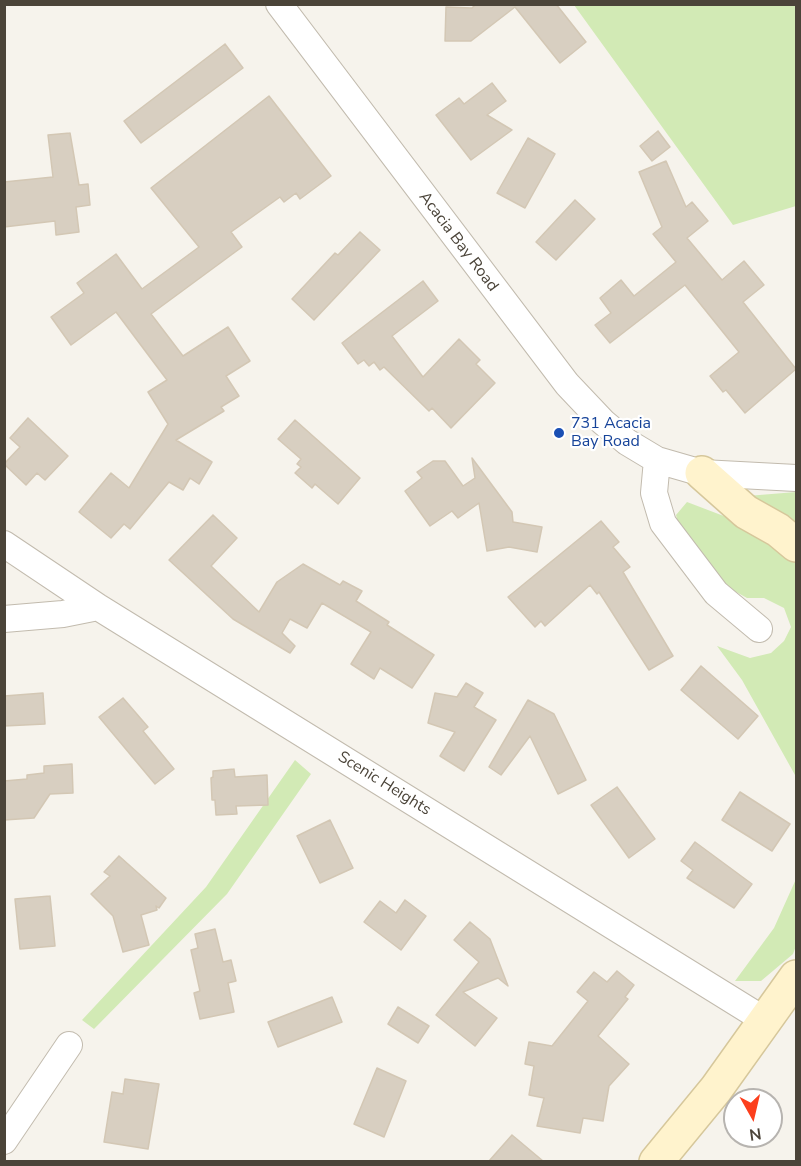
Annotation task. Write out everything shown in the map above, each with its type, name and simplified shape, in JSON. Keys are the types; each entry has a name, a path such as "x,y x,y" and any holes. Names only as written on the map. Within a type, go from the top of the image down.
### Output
{"street":[{"name":"Acacia Bay Road","path":"279,4 567,384 603,422 627,442 657,460 702,473 755,478 796,478"},
{"path":"657,460 654,492 663,523 716,593 759,629"},
{"path":"702,473 746,512 778,530 796,545"},
{"name":"Scenic Heights","path":"4,544 98,607 766,1021"},
{"path":"4,620 63,614 98,607"},
{"path":"657,1161 716,1089 796,976"},
{"path":"4,1141 69,1045"}],"green space":[{"path":"574,5 796,5 796,206 733,225"},
{"path":"796,492 796,529 747,496"},
{"path":"687,502 763,531 796,563 796,785 795,775 742,680 717,646 750,658 771,653 784,641 791,627 784,608 764,598 747,598 729,588 681,535 676,515"},
{"path":"295,760 311,774 227,894 94,1029 82,1020 206,887"},
{"path":"796,879 796,946 793,954 761,981 735,981 774,928"}],"building":[{"path":"476,4 556,4 586,42 560,63 515,7 471,41 445,41 446,7 472,8"},
{"path":"225,44 243,68 141,143 124,121"},
{"path":"492,83 506,101 487,115 512,130 471,160 436,115 459,98 464,104"},
{"path":"269,96 331,176 300,199 296,193 284,202 280,197 231,232 242,247 151,314 183,356 228,327 250,361 226,376 239,396 221,407 224,411 176,440 212,462 199,484 190,478 183,490 169,482 130,529 124,524 111,538 79,512 111,473 129,488 168,424 148,392 167,380 116,312 71,345 51,317 84,293 77,283 116,254 142,289 199,247 151,188"},
{"path":"658,131 670,147 652,161 640,146"},
{"path":"70,133 79,185 88,184 90,205 76,207 79,232 56,235 55,221 4,227 4,182 53,177 48,135"},
{"path":"528,138 555,154 525,208 497,193"},
{"path":"666,161 686,207 692,202 708,221 687,238 722,280 744,261 764,285 743,302 796,369 745,413 726,390 723,392 710,376 739,352 685,285 610,343 595,325 611,313 600,298 621,280 634,296 676,262 653,234 662,227 639,172"},
{"path":"575,200 595,219 556,260 536,242"},
{"path":"360,232 380,250 314,320 292,299 335,253 338,255"},
{"path":"423,281 438,301 392,336 423,377 459,339 480,360 476,364 495,383 451,428 432,408 429,411 384,367 380,370 374,362 369,366 364,360 358,364 342,343"},
{"path":"28,418 68,456 45,480 37,473 26,485 4,464 20,447 10,438"},
{"path":"295,420 360,478 338,504 315,484 312,488 295,473 301,467 297,464 301,459 278,439"},
{"path":"472,458 512,512 513,522 542,527 537,552 509,547 487,551 479,503 458,518 452,511 430,526 405,491 422,478 417,472 433,461 445,461 463,486 475,478"},
{"path":"213,515 237,538 211,566 259,612 277,582 303,564 340,585 343,581 362,591 356,601 389,622 387,625 434,655 412,688 380,668 374,679 351,664 371,632 322,603 307,628 290,619 282,633 295,646 290,653 233,619 169,560"},
{"path":"601,521 619,542 613,547 630,567 623,572 673,656 649,670 599,592 597,594 590,585 545,626 541,621 535,627 508,597"},
{"path":"701,666 758,716 738,739 681,690"},
{"path":"466,683 483,693 474,707 496,720 464,771 440,756 455,732 428,723 435,693 457,697"},
{"path":"43,693 45,724 4,726 4,696"},
{"path":"123,698 148,727 143,731 174,769 155,784 99,717"},
{"path":"528,700 554,714 586,780 558,794 530,736 501,775 489,767"},
{"path":"72,764 73,793 50,794 34,818 4,820 4,781 27,779 27,775 44,773 44,766"},
{"path":"234,769 235,777 267,775 268,805 236,806 237,814 216,815 215,800 212,800 213,771"},
{"path":"617,787 655,839 629,858 591,805"},
{"path":"740,792 790,824 772,851 722,820"},
{"path":"330,820 353,868 320,883 297,836"},
{"path":"695,842 752,884 734,908 687,878 693,870 681,861"},
{"path":"119,856 166,898 159,908 156,906 157,910 141,915 149,945 123,952 113,916 91,894 110,876 104,872"},
{"path":"50,896 55,946 20,949 15,899"},
{"path":"405,900 426,916 401,950 364,922 380,901 396,913"},
{"path":"470,922 490,939 508,986 498,978 463,992 497,1018 475,1046 436,1015 479,962 454,940"},
{"path":"215,929 223,962 231,960 236,981 228,983 234,1012 200,1019 194,993 200,991 191,950 198,948 195,934"},
{"path":"617,971 634,985 625,997 628,999 598,1036 629,1064 609,1086 603,1121 583,1118 580,1133 537,1126 544,1098 529,1095 534,1066 525,1064 529,1042 552,1046 588,1001 577,992 594,972 607,982"},
{"path":"332,997 342,1022 278,1047 268,1022"},
{"path":"398,1007 429,1026 418,1043 388,1024"},
{"path":"377,1068 406,1081 384,1137 354,1124"},
{"path":"125,1079 159,1084 148,1149 104,1142 112,1092 123,1094"},
{"path":"512,1135 543,1161 489,1161"}],"place":[{"name":"731 Acacia Bay Road","path":"559,433"}]}
